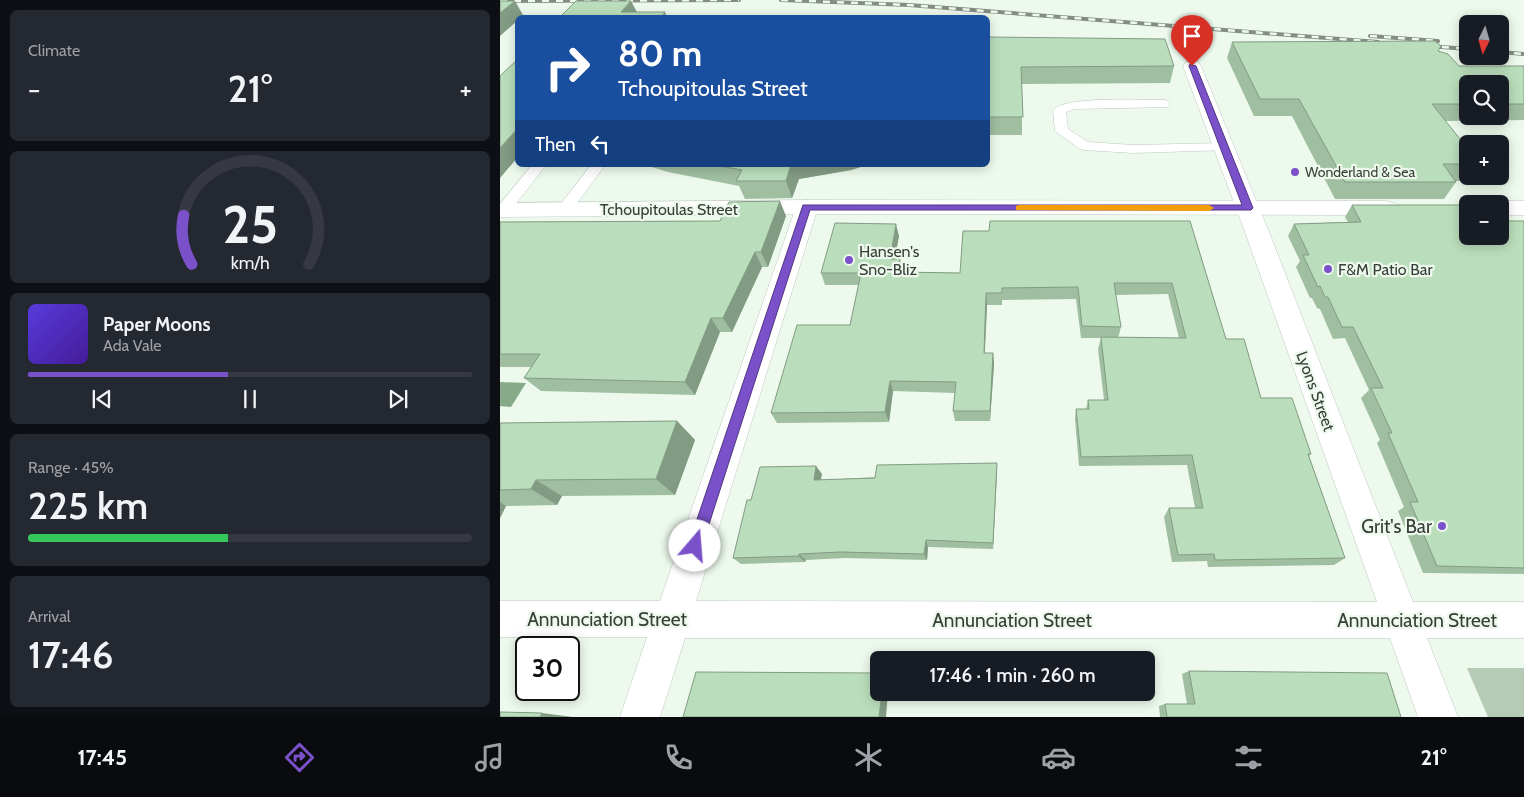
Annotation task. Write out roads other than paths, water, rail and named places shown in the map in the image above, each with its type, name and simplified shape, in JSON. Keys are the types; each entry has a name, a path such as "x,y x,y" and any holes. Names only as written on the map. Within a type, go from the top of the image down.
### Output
{"street":[{"name":"Lyons Street","path":"1192,66 1248,208 1438,717"},
{"name":"Tchoupitoulas Street","path":"502,210 807,207 1408,208"},
{"path":"640,717 807,207"},
{"path":"1509,208 1524,208"},
{"name":"Annunciation Street","path":"500,619 1524,620"}],"lane":[{"path":"1164,104 1074,105 1059,110 1062,131 1085,146 1133,149 1224,147"},
{"path":"502,210 537,167"},
{"path":"565,209 596,167"}],"railway":[{"path":"500,1 739,0"},
{"path":"781,0 909,5 1378,42"},
{"path":"1370,36 1438,41"},
{"path":"1428,46 1459,48"},
{"path":"1509,53 1524,54"}],"place":[{"name":"Wonderland & Sea","path":"1295,172"},
{"name":"Hansen's Sno-Bliz","path":"849,260"},
{"name":"F&M Patio Bar","path":"1328,269"},
{"name":"Grit's Bar","path":"1442,526"}]}
